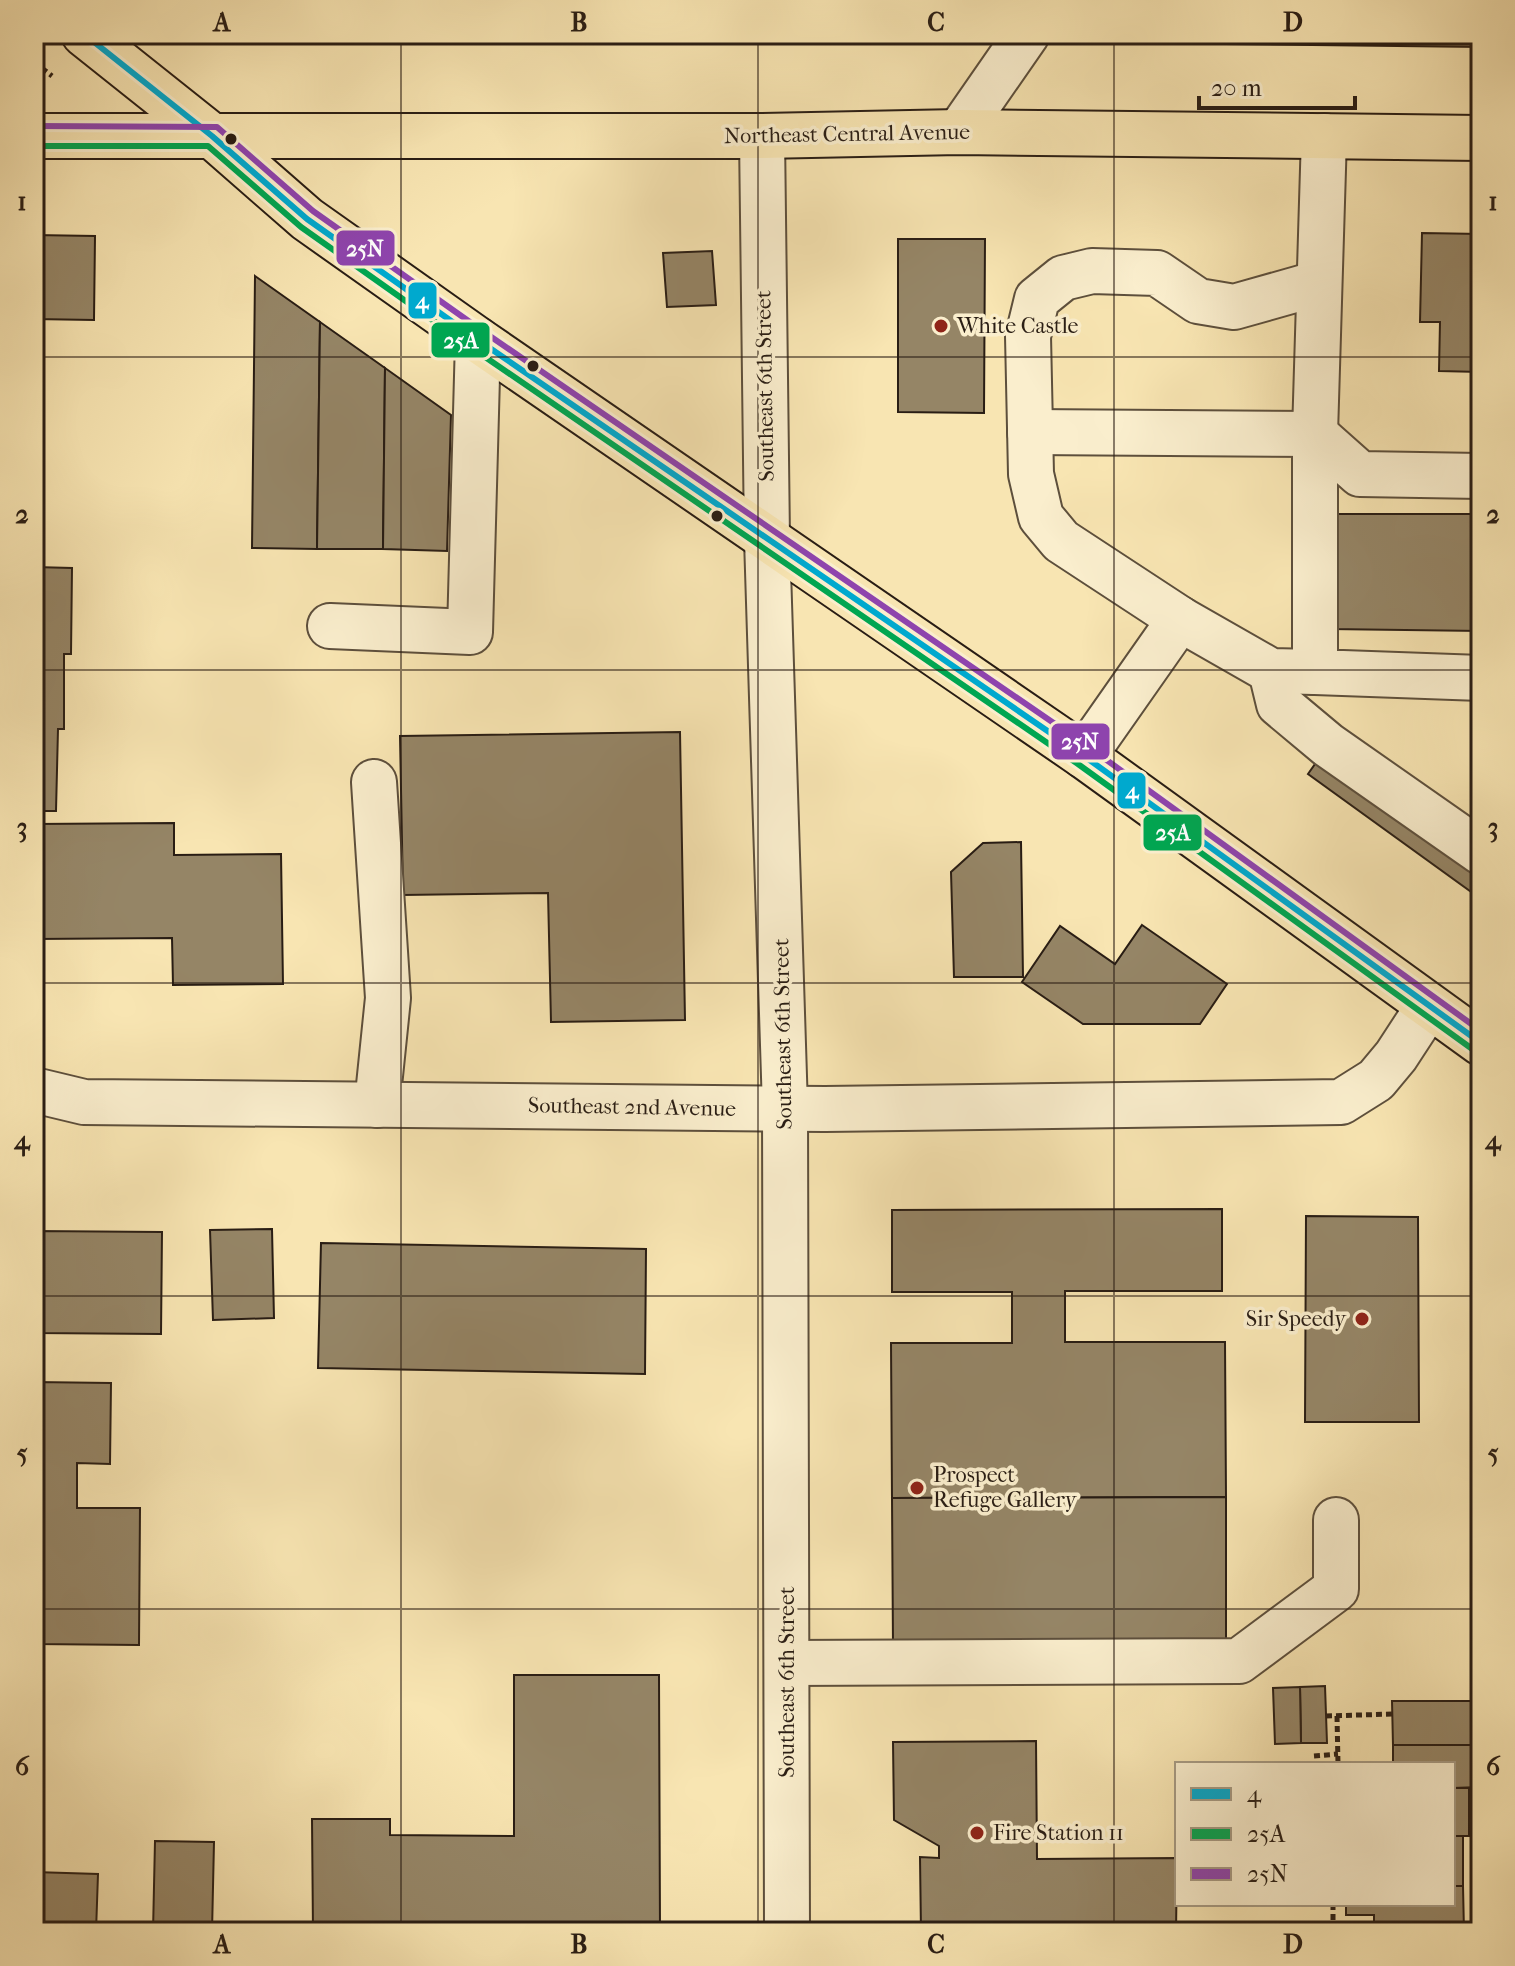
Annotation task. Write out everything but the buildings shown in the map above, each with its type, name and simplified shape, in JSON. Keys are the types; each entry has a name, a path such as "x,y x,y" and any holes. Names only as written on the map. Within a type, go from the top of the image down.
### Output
{"main road":[{"path":"84,34 212,136 307,219 1084,756 1481,1043"},
{"name":"Northeast Central Avenue","path":"34,136 762,136 959,132 1481,138"}],"street":[{"path":"959,132 1027,34"},
{"name":"Southeast 6th Street","path":"762,136 767,539 785,1108 787,1932"},
{"path":"1315,672 1315,434 1324,136"},
{"path":"1319,283 1234,307 1198,301 1157,273 1092,271 1063,278 1037,299 1028,336 1031,474 1041,517 1061,541 1180,619 1271,671 1481,678"},
{"path":"330,626 470,632 478,340"},
{"path":"1030,432 1315,434 1360,474 1481,476"},
{"path":"1084,756 1180,619"},
{"path":"1271,671 1279,704 1328,745 1481,852"},
{"path":"374,782 388,998 377,1105"},
{"name":"Southeast 2nd Avenue","path":"34,1090 84,1102 377,1105 785,1108 1341,1102 1376,1080 1428,1007"},
{"path":"787,1663 1239,1661 1336,1589 1336,1520"}],"path":[{"path":"1326,1716 1393,1714"},
{"path":"1337,1716 1338,1762"},
{"path":"1314,1756 1338,1754"},
{"path":"1475,1932 1474,1863 1481,1863"},
{"path":"1333,1906 1333,1925 1374,1926"}],"transit line":[{"name":"4","path":"84,34 212,136 307,219 1084,756 1481,1043"},
{"name":"25N","path":"34,126 217,127 313,211 1090,748 1481,1031"},
{"name":"25A","path":"34,146 208,146 301,227 1078,764 1475,1051"}],"place":[{"name":"White Castle","path":"941,326"},
{"name":"Sir Speedy","path":"1362,1319"},
{"name":"Prospect Refuge Gallery","path":"917,1488"},
{"name":"Fire Station 11","path":"977,1833"}]}
